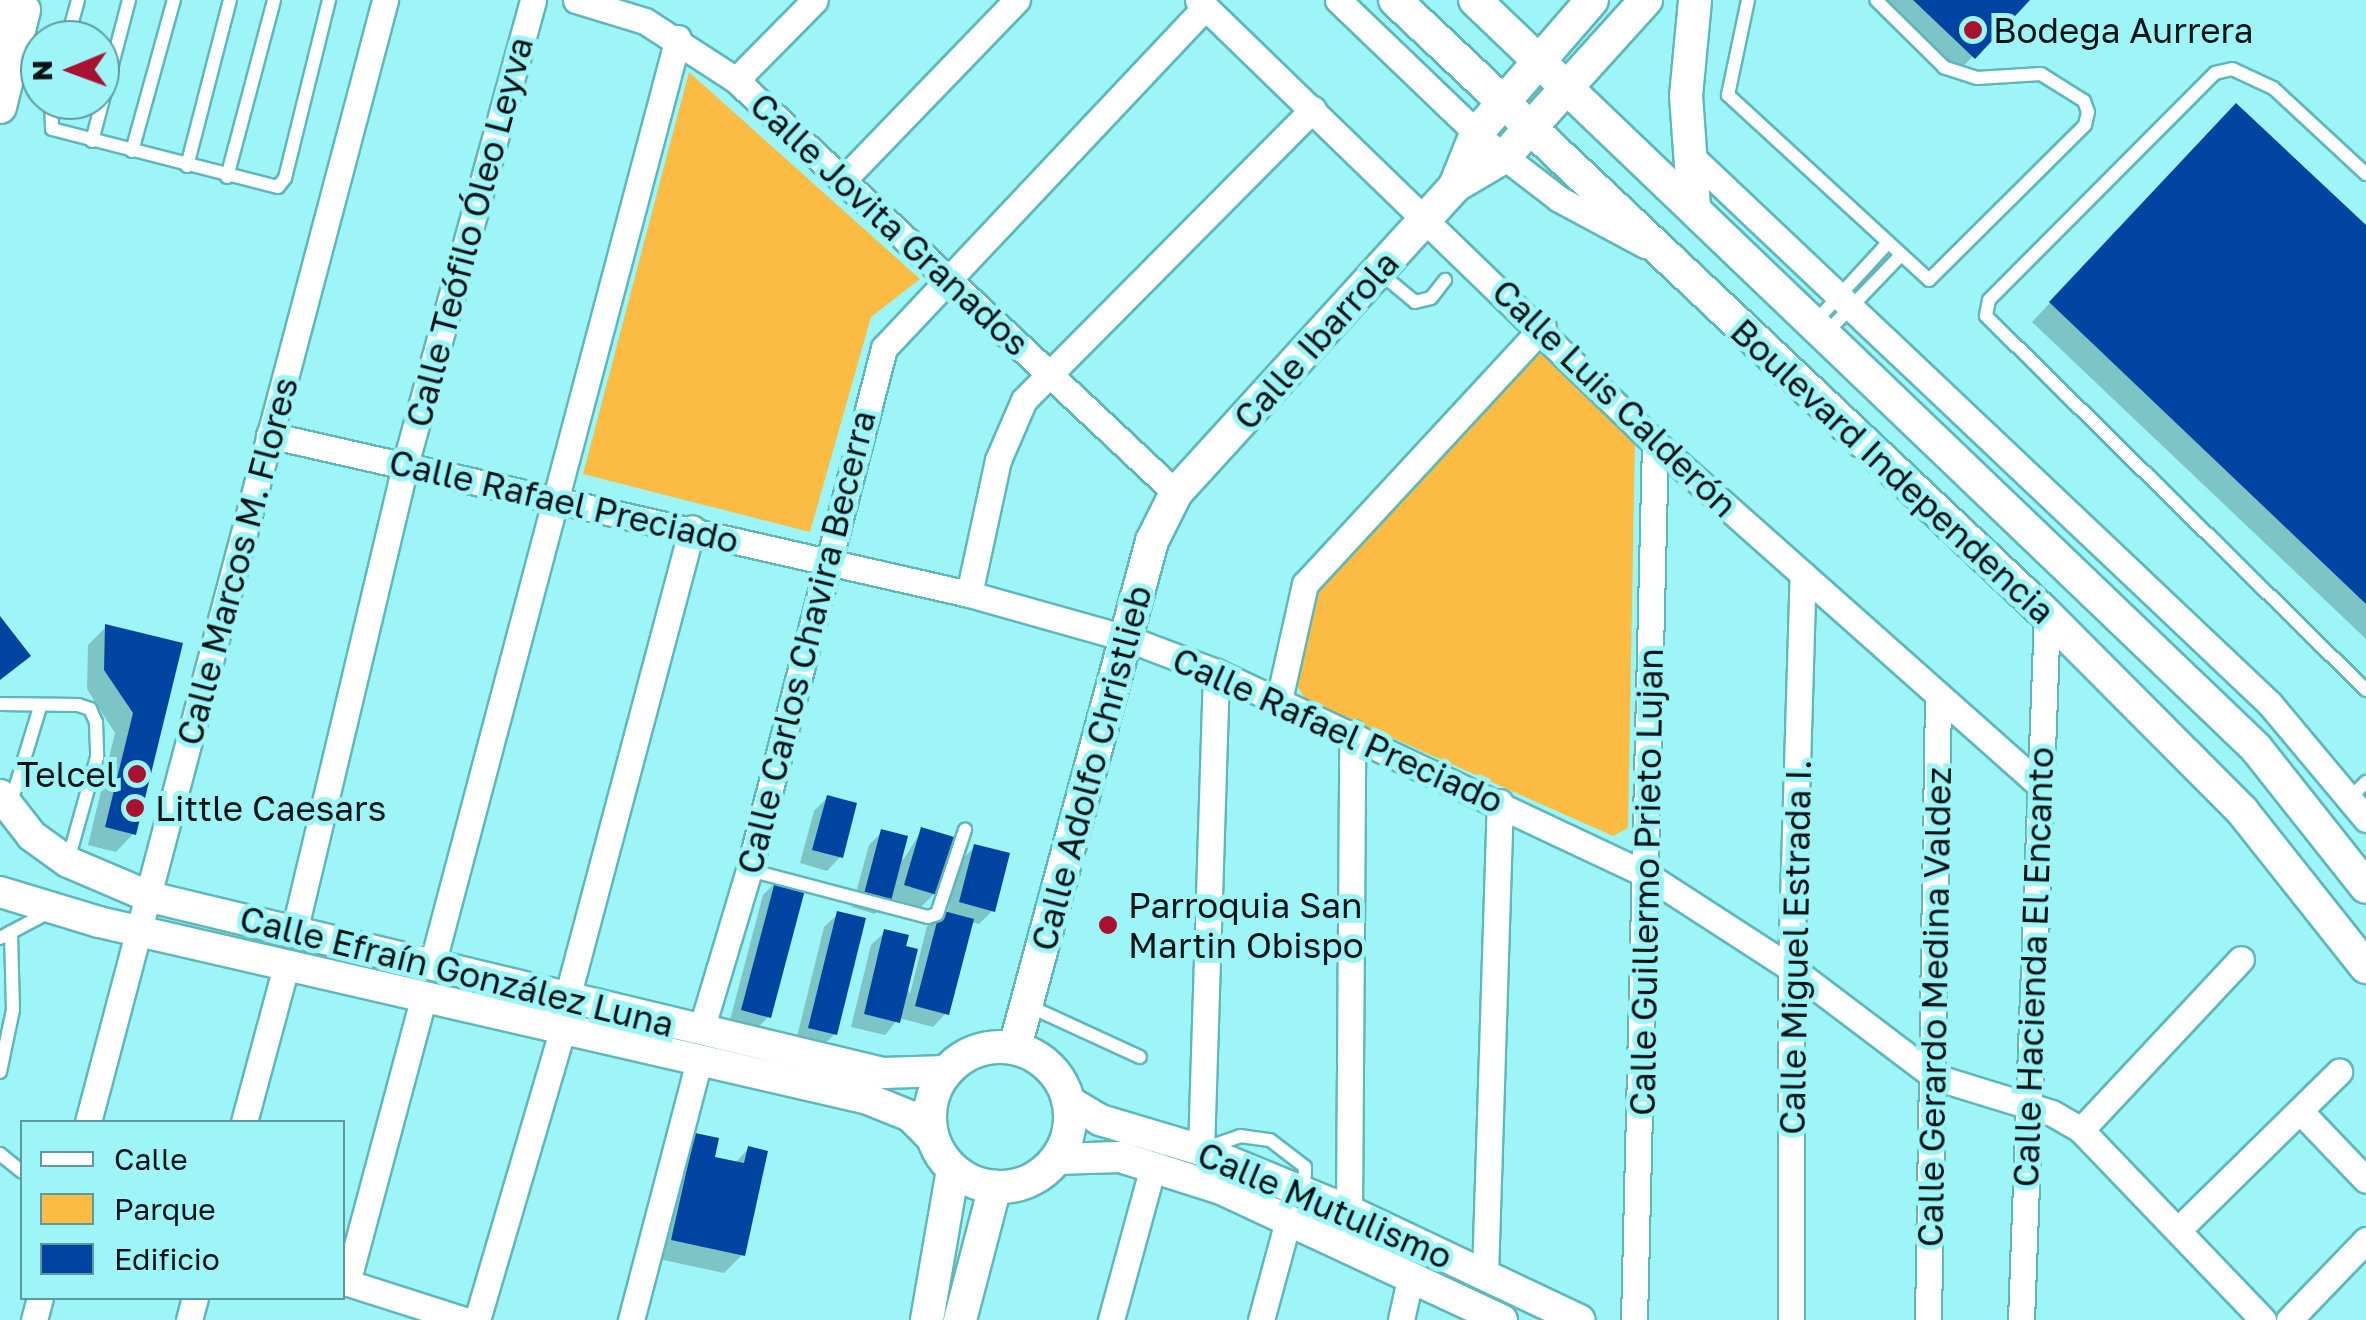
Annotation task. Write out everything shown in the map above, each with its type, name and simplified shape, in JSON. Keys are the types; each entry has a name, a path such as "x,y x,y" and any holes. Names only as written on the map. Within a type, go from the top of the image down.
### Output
{"highway":[{"path":"0,36 12,0"}],"main road":[{"path":"0,108 26,0"},
{"name":"Boulevard Independencia","path":"1395,0 2046,615 2243,812 2366,967"},
{"name":"Boulevard Independencia","path":"1475,0 2256,748 2366,886"},
{"name":"Calle Ibarrola","path":"1456,186 1476,134 1500,101 1592,0"},
{"name":"Calle Ibarrola","path":"1176,493 1456,186 1504,157 1565,85 1646,0"},
{"path":"1694,207 1686,96 1696,0"},
{"name":"Calle Adolfo Christlieb","path":"1015,1047 1152,542 1176,493"},
{"path":"1015,1047 1052,1070 1068,1100 1070,1126 1056,1158 1024,1183 995,1187 969,1182 953,1170 933,1139 934,1091 946,1070 977,1049 1015,1047"},
{"path":"927,1320 953,1170"},
{"path":"960,1320 995,1187"}],"street":[{"name":"Calle Marcos M. Flores","path":"89,1120 384,0"},
{"name":"Calle Teófilo Óleo Leyva","path":"294,932 405,465 534,0"},
{"name":"Calle Jovita Granados","path":"576,0 678,38 736,80 1176,493"},
{"path":"736,80 815,0"},
{"path":"844,179 1017,0"},
{"path":"1338,0 1504,157 1559,199 1660,252"},
{"name":"Calle Luis Calderón","path":"1202,3 1543,327 1656,443 2040,785"},
{"name":"Calle Carlos Chavira Becerra","path":"631,1320 884,348 1202,3"},
{"path":"464,1320 345,1282 678,38"},
{"path":"969,594 1010,422 1049,372 1313,109"},
{"path":"1690,156 2358,790 2366,819"},
{"path":"1280,700 1305,584 1543,327"},
{"name":"Calle Rafael Preciado","path":"269,436 554,496 969,594 1126,638 1280,700 1647,874 1791,968 1935,1076 2027,1105 2081,1130 2263,1320"},
{"name":"Calle Guillermo Prieto Lujan","path":"1634,1320 1656,443"},
{"path":"477,1320 566,1013 692,528"},
{"name":"Calle Miguel Estrada I.","path":"1791,1320 1791,968 1803,574"},
{"name":"Calle Hacienda El Encanto","path":"2021,1320 2046,615"},
{"path":"1202,1150 1216,672"},
{"name":"Calle Gerardo Medina Valdez","path":"1928,1320 1935,1076 1938,695"},
{"path":"1349,1210 1352,734"},
{"path":"1485,1275 1500,802"},
{"name":"Calle Efraín González Luna","path":"3,806 68,862 150,897 294,932 428,980 700,1045 894,1108 933,1139"},
{"name":"Calle Efraín González Luna","path":"0,892 52,910 286,963 428,980"},
{"path":"2081,1130 2241,959"},
{"path":"245,1120 286,963"},
{"name":"Calle Efraín González Luna","path":"700,1045 883,1073 946,1070"},
{"path":"2178,1230 2339,1072"},
{"name":"Calle Mutulismo","path":"1068,1100 1100,1120 1202,1150 1349,1210 1580,1320"},
{"path":"2300,1111 2366,1180"},
{"name":"Calle Mutulismo","path":"1056,1158 1120,1157 1221,1189 1287,1224 1502,1320"},
{"path":"1111,1320 1153,1166"},
{"path":"1261,1320 1287,1224"},
{"path":"2289,1320 2366,1240"},
{"path":"1401,1320 1410,1279"}],"lane":[{"path":"92,140 129,0"},
{"path":"132,152 174,0"},
{"path":"187,166 230,0"},
{"path":"227,177 274,0"},
{"path":"52,120 52,129 278,188 285,178 329,0"},
{"path":"1748,0 1728,96 1922,278 1936,278 2085,125 2088,112 2084,101 2041,74 1978,78 1944,67 1876,0"},
{"path":"2366,174 2273,88 2232,70 2215,74 2002,286 1986,316 2366,690"},
{"path":"1845,302 1888,243"},
{"path":"1819,329 1901,255"},
{"path":"1378,271 1415,302 1431,298 1445,280"},
{"path":"0,704 78,705 90,709 96,722 97,756 68,862"},
{"path":"3,806 40,707"},
{"path":"749,870 928,917 937,914 965,830"},
{"path":"0,1072 13,1010 6,935 52,910"},
{"path":"1026,1004 1140,1057"},
{"path":"0,1154 20,1170"}],"green space":[{"path":"689,72 920,279 871,317 810,532 583,474"},
{"path":"1538,351 1635,440 1628,828 1613,836 1305,699 1296,684 1316,593"}],"building":[{"name":"Bodega Aurrera","path":"1913,0 2030,0 1975,59"},
{"path":"2236,103 2366,225 2366,604 2049,302"},
{"path":"0,616 31,656 0,680"},
{"path":"105,624 183,643 136,835 105,827 133,713 104,670"},
{"path":"827,795 857,803 843,858 812,850"},
{"path":"921,827 954,837 937,895 904,885"},
{"path":"881,829 908,836 891,901 864,894"},
{"path":"974,844 1010,853 995,912 959,902"},
{"path":"776,878 806,886 771,1018 741,1010"},
{"path":"940,910 974,919 949,1015 915,1006"},
{"path":"837,911 866,918 837,1035 808,1028"},
{"path":"884,929 909,935 906,946 918,949 900,1023 864,1014"},
{"path":"695,1133 719,1138 715,1157 744,1163 748,1146 768,1151 745,1256 671,1240"}],"place":[{"name":"Bodega Aurrera","path":"1973,30"},
{"name":"Telcel","path":"137,774"},
{"name":"Little Caesars","path":"135,808"},
{"name":"Parroquia San Martin Obispo","path":"1108,925"}]}
